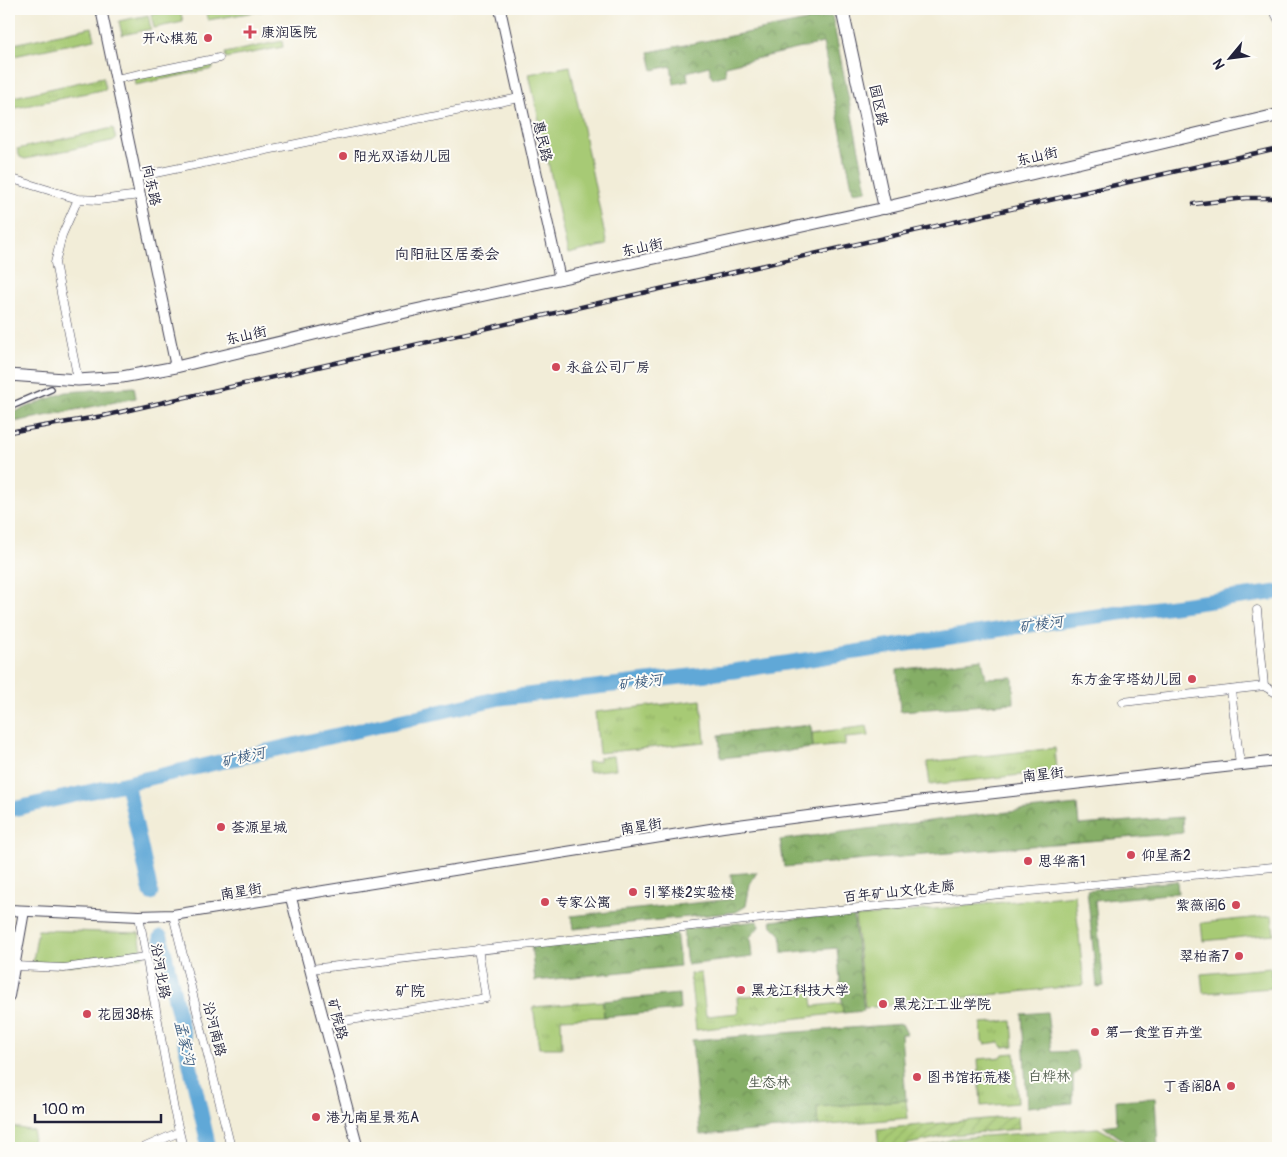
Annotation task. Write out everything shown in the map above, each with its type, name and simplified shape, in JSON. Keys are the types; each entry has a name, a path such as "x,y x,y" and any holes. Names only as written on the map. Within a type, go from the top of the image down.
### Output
{"highway":[{"name":"园区路","path":"842,9 886,208"},
{"name":"东山街","path":"886,208 1278,115"}],"main road":[{"name":"东山街","path":"9,375 78,380 122,377 176,367 397,314 886,208"}],"street":[{"name":"向东路","path":"101,9 176,367"},
{"name":"惠民路","path":"500,9 560,279"},
{"path":"1273,9 1278,19"},
{"path":"116,79 219,58"},
{"path":"136,177 519,98"},
{"path":"9,178 78,199 98,200 140,195"},
{"path":"78,199 62,234 55,263 78,380"},
{"path":"9,407 51,389"},
{"path":"1257,610 1264,686"},
{"path":"1123,702 1264,686 1278,694"},
{"path":"1232,690 1240,765"},
{"name":"南星街","path":"9,910 173,916 723,826 915,802 1278,761"},
{"name":"百年矿山文化走廊","path":"311,969 527,943 982,894 1273,867"},
{"name":"矿院路","path":"292,898 358,1148"},
{"path":"9,996 24,911"},
{"name":"沿河北路","path":"139,916 183,1148"},
{"name":"沿河南路","path":"173,916 231,1148"},
{"path":"325,1024 486,998 478,949"},
{"path":"14,966 64,968 146,957"},
{"path":"143,1148 179,1132"}],"green space":[{"path":"180,9 183,22 154,28 151,14"},
{"path":"205,9 272,9 208,20"},
{"path":"148,15 151,29 122,35 119,21"},
{"path":"832,16 867,190 853,192 823,43 725,66 726,75 712,78 709,66 687,72 688,81 674,84 671,66 653,70 649,52"},
{"path":"92,27 95,39 9,57 9,45"},
{"path":"282,41 283,47 226,58 225,53"},
{"path":"212,62 213,69 135,85 134,78"},
{"path":"570,66 607,245 568,254 529,74"},
{"path":"103,77 106,89 11,109 9,98"},
{"path":"113,128 116,140 25,159 20,157 17,149"},
{"path":"134,387 136,398 9,423 9,414 66,392"},
{"path":"982,659 986,678 1013,677 1014,703 900,711 897,670"},
{"path":"701,700 705,742 599,753 595,712"},
{"path":"811,725 813,748 721,758 719,735"},
{"path":"867,726 869,736 845,738 845,745 813,748 812,733"},
{"path":"1055,748 1057,771 930,785 927,762"},
{"path":"614,756 616,769 588,772 587,762 599,761 599,757"},
{"path":"1077,805 1079,825 1182,817 1183,833 784,867 780,840 969,816"},
{"path":"757,872 750,884 746,906 736,912 573,929 571,916 733,899 731,874"},
{"path":"1177,881 1178,893 1095,901 1104,986 1097,987 1087,890"},
{"path":"1075,895 1084,985 865,1008 855,917"},
{"path":"853,912 864,1011 843,1013 837,948 783,953 781,935 772,926 771,921"},
{"path":"1272,916 1274,934 1203,941 1201,923"},
{"path":"758,921 759,927 750,937 752,957 687,965 683,929"},
{"path":"38,930 139,933 143,956 64,966 32,966"},
{"path":"676,930 680,966 535,981 531,944"},
{"path":"1271,968 1273,988 1203,993 1201,974"},
{"path":"701,973 706,1016 738,1013 737,997 811,989 813,1006 842,1003 843,1013 696,1030 690,974"},
{"path":"679,994 680,1010 604,1017 603,1001"},
{"path":"603,1001 604,1017 561,1019 562,1048 539,1048 533,1007"},
{"name":"白桦林","path":"1047,1012 1052,1052 1075,1051 1080,1069 1073,1076 1073,1103 1027,1107 1022,1014"},
{"path":"1012,1021 1014,1046 1003,1047 999,1042 985,1044 982,1041 981,1023"},
{"name":"生态林","path":"902,1024 907,1034 901,1034 906,1100 817,1107 818,1126 700,1135 692,1040"},
{"path":"1015,1053 1018,1103 981,1106 978,1059 1001,1057 1003,1054"},
{"path":"1155,1098 1158,1148 1128,1148 1122,1139 1103,1126 1117,1124 1116,1100"},
{"path":"906,1100 908,1118 818,1126 816,1107"},
{"path":"1018,1116 1019,1129 951,1135 909,1144 904,1148 879,1148 877,1129"},
{"path":"9,1126 34,1131 31,1148 9,1148"},
{"path":"1098,1128 1118,1139 1125,1148 923,1148 956,1138"}],"waterway":[{"name":"矿棱河","path":"9,810 500,698 734,671 1015,627 1278,592"},
{"name":"孟家沟","path":"127,784 151,893"},
{"name":"孟家沟","path":"161,937 209,1148"}],"railway":[{"path":"9,432 103,416 1278,148"},
{"path":"1194,204 1246,198 1278,198"}],"place":[{"name":"康润医院","path":"250,32"},
{"name":"开心棋苑","path":"208,38"},
{"name":"阳光双语幼儿园","path":"343,156"},
{"name":"永益公司厂房","path":"556,367"},
{"name":"东方金字塔幼儿园","path":"1192,679"},
{"name":"荟源星城","path":"221,827"},
{"name":"仰星斋2","path":"1131,855"},
{"name":"思华斋1","path":"1028,861"},
{"name":"引擎楼2实验楼","path":"633,892"},
{"name":"专家公寓","path":"545,902"},
{"name":"紫薇阁6","path":"1236,905"},
{"name":"翠柏斋7","path":"1239,956"},
{"name":"黑龙江科技大学","path":"741,990"},
{"name":"黑龙江工业学院","path":"883,1004"},
{"name":"花园38栋","path":"87,1014"},
{"name":"第一食堂百卉堂","path":"1095,1032"},
{"name":"图书馆拓荒楼","path":"917,1077"},
{"name":"丁香阁8A","path":"1231,1086"},
{"name":"港九南星景苑A","path":"316,1117"}],"district":[{"name":"向阳社区居委会","path":"447,254"},
{"name":"矿院","path":"410,991"}]}
